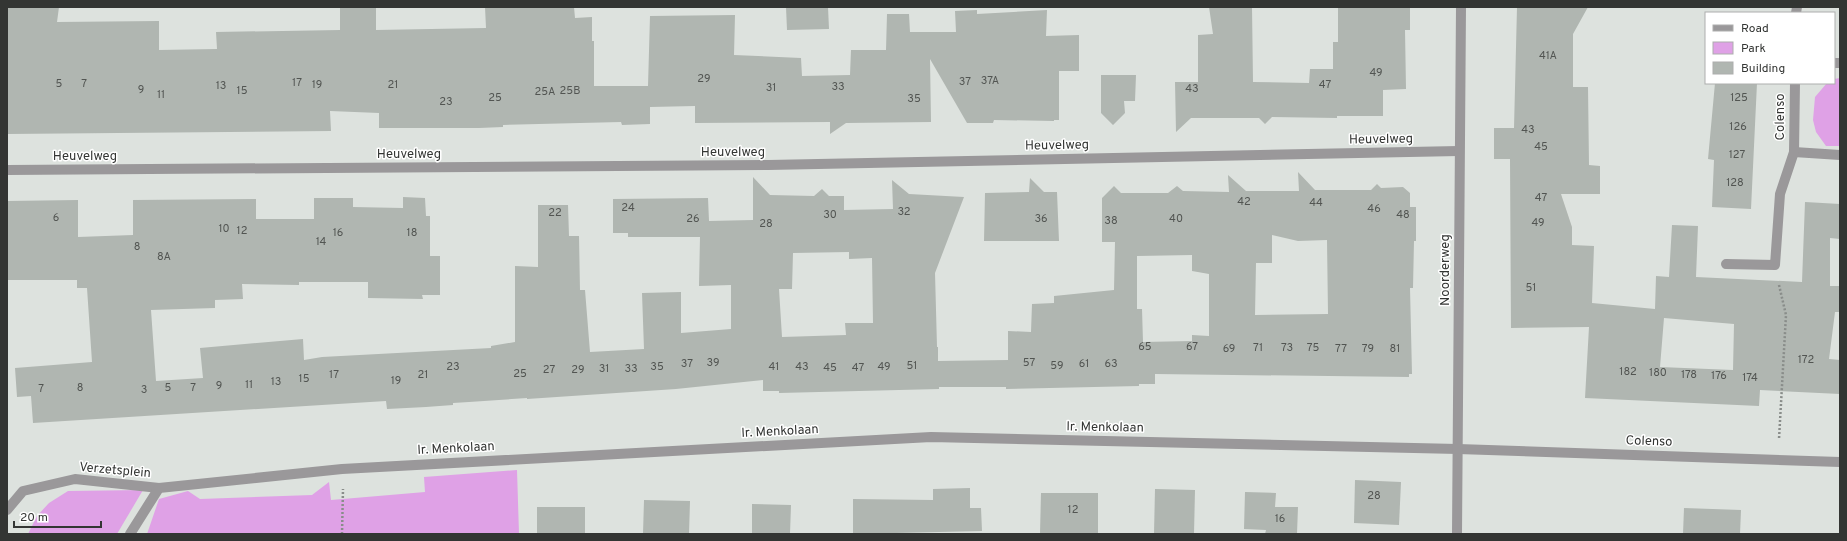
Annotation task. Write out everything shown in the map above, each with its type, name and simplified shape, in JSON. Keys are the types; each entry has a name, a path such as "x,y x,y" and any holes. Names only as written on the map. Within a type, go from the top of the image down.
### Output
{"street":[{"name":"Noorderweg","path":"1457,534 1461,7"},
{"name":"Colenso","path":"1775,265 1780,194 1794,152 1795,84"},
{"name":"Heuvelweg","path":"7,170 776,165 1459,151"},
{"name":"Colenso","path":"1794,152 1840,155"},
{"path":"1726,264 1775,265"},
{"name":"Ir. Menkolaan","path":"160,488 342,469 931,437 1458,449"},
{"name":"Colenso","path":"1458,449 1840,462"},
{"name":"Verzetsplein","path":"7,510 23,491 75,479 160,488"},
{"path":"130,534 160,488"}],"path":[{"path":"1775,265 1786,315 1778,459"},
{"path":"342,469 344,498 342,534"}],"green space":[{"path":"1840,78 1840,146 1826,146 1816,132 1813,120 1815,97 1826,84 1835,84 1835,79"},
{"path":"517,470 519,534 147,534 159,499 188,491 200,499 312,495 329,482 331,500 425,492 424,477"},
{"path":"143,490 117,534 28,534 37,516 49,503 68,491"}],"building":[{"path":"7,7 59,7 57,22 159,21 159,50 217,49 216,32 340,30 340,7 376,7 376,30 486,28 485,7 574,7 575,18 592,17 592,41 594,41 594,86 648,86 650,16 735,15 734,55 801,58 802,76 850,75 851,50 886,50 887,14 909,14 910,32 956,32 955,11 977,10 977,14 1047,10 1046,36 1079,35 1079,71 1059,71 1059,120 1054,121 994,120 993,123 967,123 930,59 931,122 846,123 830,134 830,122 695,123 695,106 650,107 650,124 622,125 621,122 503,125 503,127 479,128 379,128 379,113 330,111 331,131 7,134"},
{"path":"786,7 828,7 829,29 787,30"},
{"path":"1209,7 1252,7 1253,82 1309,83 1310,69 1333,69 1333,42 1338,42 1338,7 1410,7 1410,30 1405,30 1406,89 1383,90 1383,116 1337,116 1337,118 1272,117 1265,124 1259,118 1191,118 1176,132 1175,82 1198,82 1198,35 1213,34"},
{"path":"1517,7 1588,7 1573,34 1573,87 1588,87 1589,165 1600,166 1600,194 1561,194 1572,227 1572,245 1594,246 1592,303 1655,309 1656,276 1669,277 1672,225 1698,226 1696,277 1802,282 1805,202 1840,204 1840,239 1830,238 1830,286 1840,286 1840,312 1835,312 1829,359 1840,360 1840,394 1760,390 1759,406 1585,398 1589,327 1511,328 1510,159 1494,159 1494,128 1514,128","holes":["1664,318 1734,324 1733,370 1660,367"]},
{"path":"1101,75 1136,75 1135,101 1124,101 1125,113 1113,125 1101,113"},
{"path":"1715,84 1757,84 1751,209 1712,207 1714,160 1708,159"},
{"path":"1298,172 1315,190 1371,190 1377,184 1381,188 1403,187 1410,193 1410,207 1416,207 1416,241 1414,241 1413,288 1410,288 1412,374 1409,374 1409,377 1155,374 1155,384 1139,384 1139,386 1006,389 1006,387 939,387 939,389 779,393 779,391 763,391 763,380 676,389 453,403 453,405 426,407 387,409 386,401 33,423 31,396 17,397 15,368 92,362 87,288 77,288 77,280 7,280 7,201 78,200 78,237 133,235 133,200 256,199 256,219 314,219 314,198 353,198 353,207 403,208 403,197 425,198 426,216 430,216 430,256 440,256 440,295 422,295 423,299 368,298 368,282 299,282 299,285 242,284 243,299 215,300 215,308 151,310 156,381 203,378 200,348 303,339 304,360 322,357 491,348 491,346 515,342 515,266 538,267 538,205 568,205 569,236 579,236 580,290 585,290 590,352 644,349 642,293 681,292 681,333 731,329 731,285 699,286 700,237 628,237 628,233 613,233 613,199 708,198 709,221 753,220 753,177 770,195 814,196 822,189 829,196 844,196 844,210 893,209 892,180 909,194 964,197 935,273 938,361 1008,360 1008,331 1031,332 1032,304 1054,303 1054,296 1114,290 1115,242 1102,242 1102,198 1114,186 1121,193 1168,193 1177,186 1183,191 1229,192 1228,175 1246,191 1299,191","holes":["1272,235 1298,241 1327,240 1328,314 1255,315 1256,263 1272,263","849,252 849,259 872,258 873,323 845,323 846,335 782,337 779,289 792,289 793,253","1192,255 1192,271 1209,274 1209,336 1192,335 1192,341 1143,342 1142,309 1137,309 1137,256"]},
{"path":"1030,178 1044,192 1057,192 1059,241 984,241 985,193 1029,192"},
{"path":"1355,480 1401,482 1399,525 1354,523"},
{"path":"970,488 970,508 981,508 982,531 853,534 853,499 933,500 933,489"},
{"path":"1155,489 1195,490 1194,534 1154,534"},
{"path":"1245,492 1276,493 1275,507 1298,507 1297,534 1265,534 1266,530 1244,529"},
{"path":"1041,493 1098,493 1098,534 1040,534"},
{"path":"644,500 690,501 689,534 643,534"},
{"path":"752,504 791,505 790,534 752,534"},
{"path":"537,507 585,507 585,534 537,534"},
{"path":"1684,508 1741,510 1740,534 1683,534"}]}
